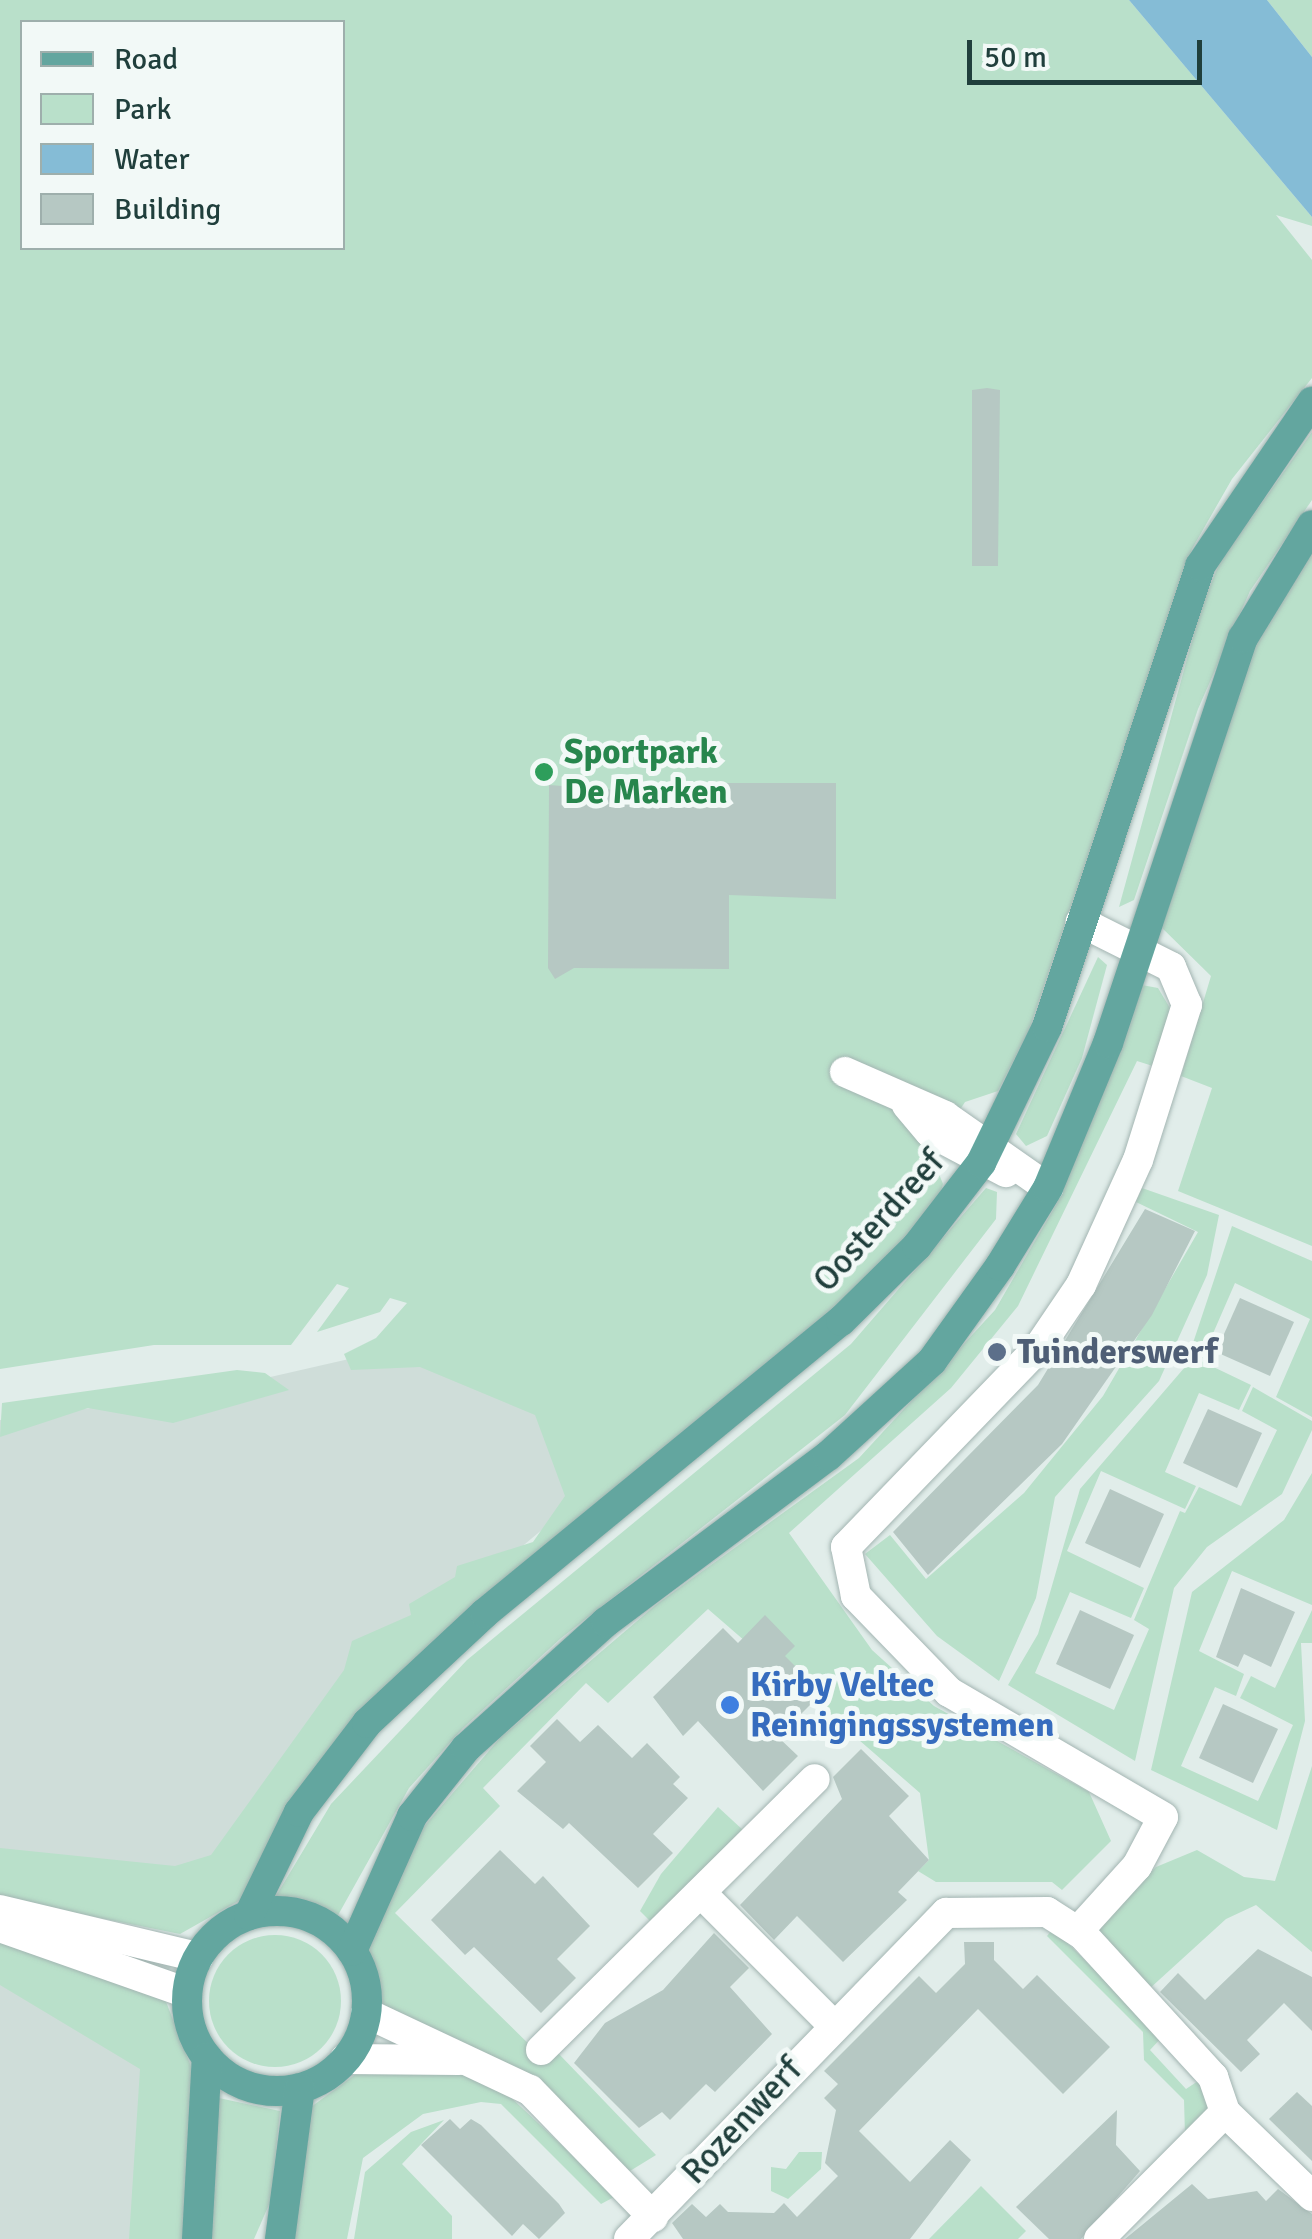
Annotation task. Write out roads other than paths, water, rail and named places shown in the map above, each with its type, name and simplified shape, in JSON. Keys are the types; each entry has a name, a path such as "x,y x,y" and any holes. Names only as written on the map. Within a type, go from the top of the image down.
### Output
{"main road":[{"name":"Oosterdreef","path":"249,1915 298,1812 368,1723 470,1626 841,1321 917,1246 986,1154 1047,1027 1194,582 1228,514 1312,402"},
{"path":"207,2057 249,2086 300,2088 346,2059 366,2014 352,1951 412,1816 466,1748 606,1622 810,1472 932,1361 1048,1188 1137,947 1243,638 1312,525"},
{"path":"196,2239 207,2057 188,1993 198,1957 249,1915 306,1916 352,1951"},
{"path":"280,2239 300,2088"}],"street":[{"path":"1078,1931 1136,1866 1163,1816 949,1692 856,1596 846,1548 876,1508 996,1398 1104,1240 1182,1041 1187,1005 1172,967 1081,922"},
{"path":"845,1072 1048,1188"},
{"path":"541,2050 815,1778"},
{"path":"702,1894 832,2024"},
{"path":"0,1910 198,1957"},
{"name":"Rozenwerf","path":"630,2239 832,2024 946,1913 1047,1912 1078,1931 1214,2077 1225,2112 1312,2196"},
{"path":"0,1928 188,1993"},
{"name":"Rozenwerf","path":"366,2014 530,2090 654,2217"},
{"name":"Rozenwerf","path":"346,2059 462,2060"},
{"path":"1099,2239 1225,2112"}],"water":[{"path":"1129,0 1267,0 1312,57 1312,217"}],"place":[{"name":"Sportpark De Marken","path":"544,772"},
{"name":"Tuinderswerf","path":"997,1352"},
{"name":"Kirby Veltec Reinigingssystemen","path":"730,1705"}]}
